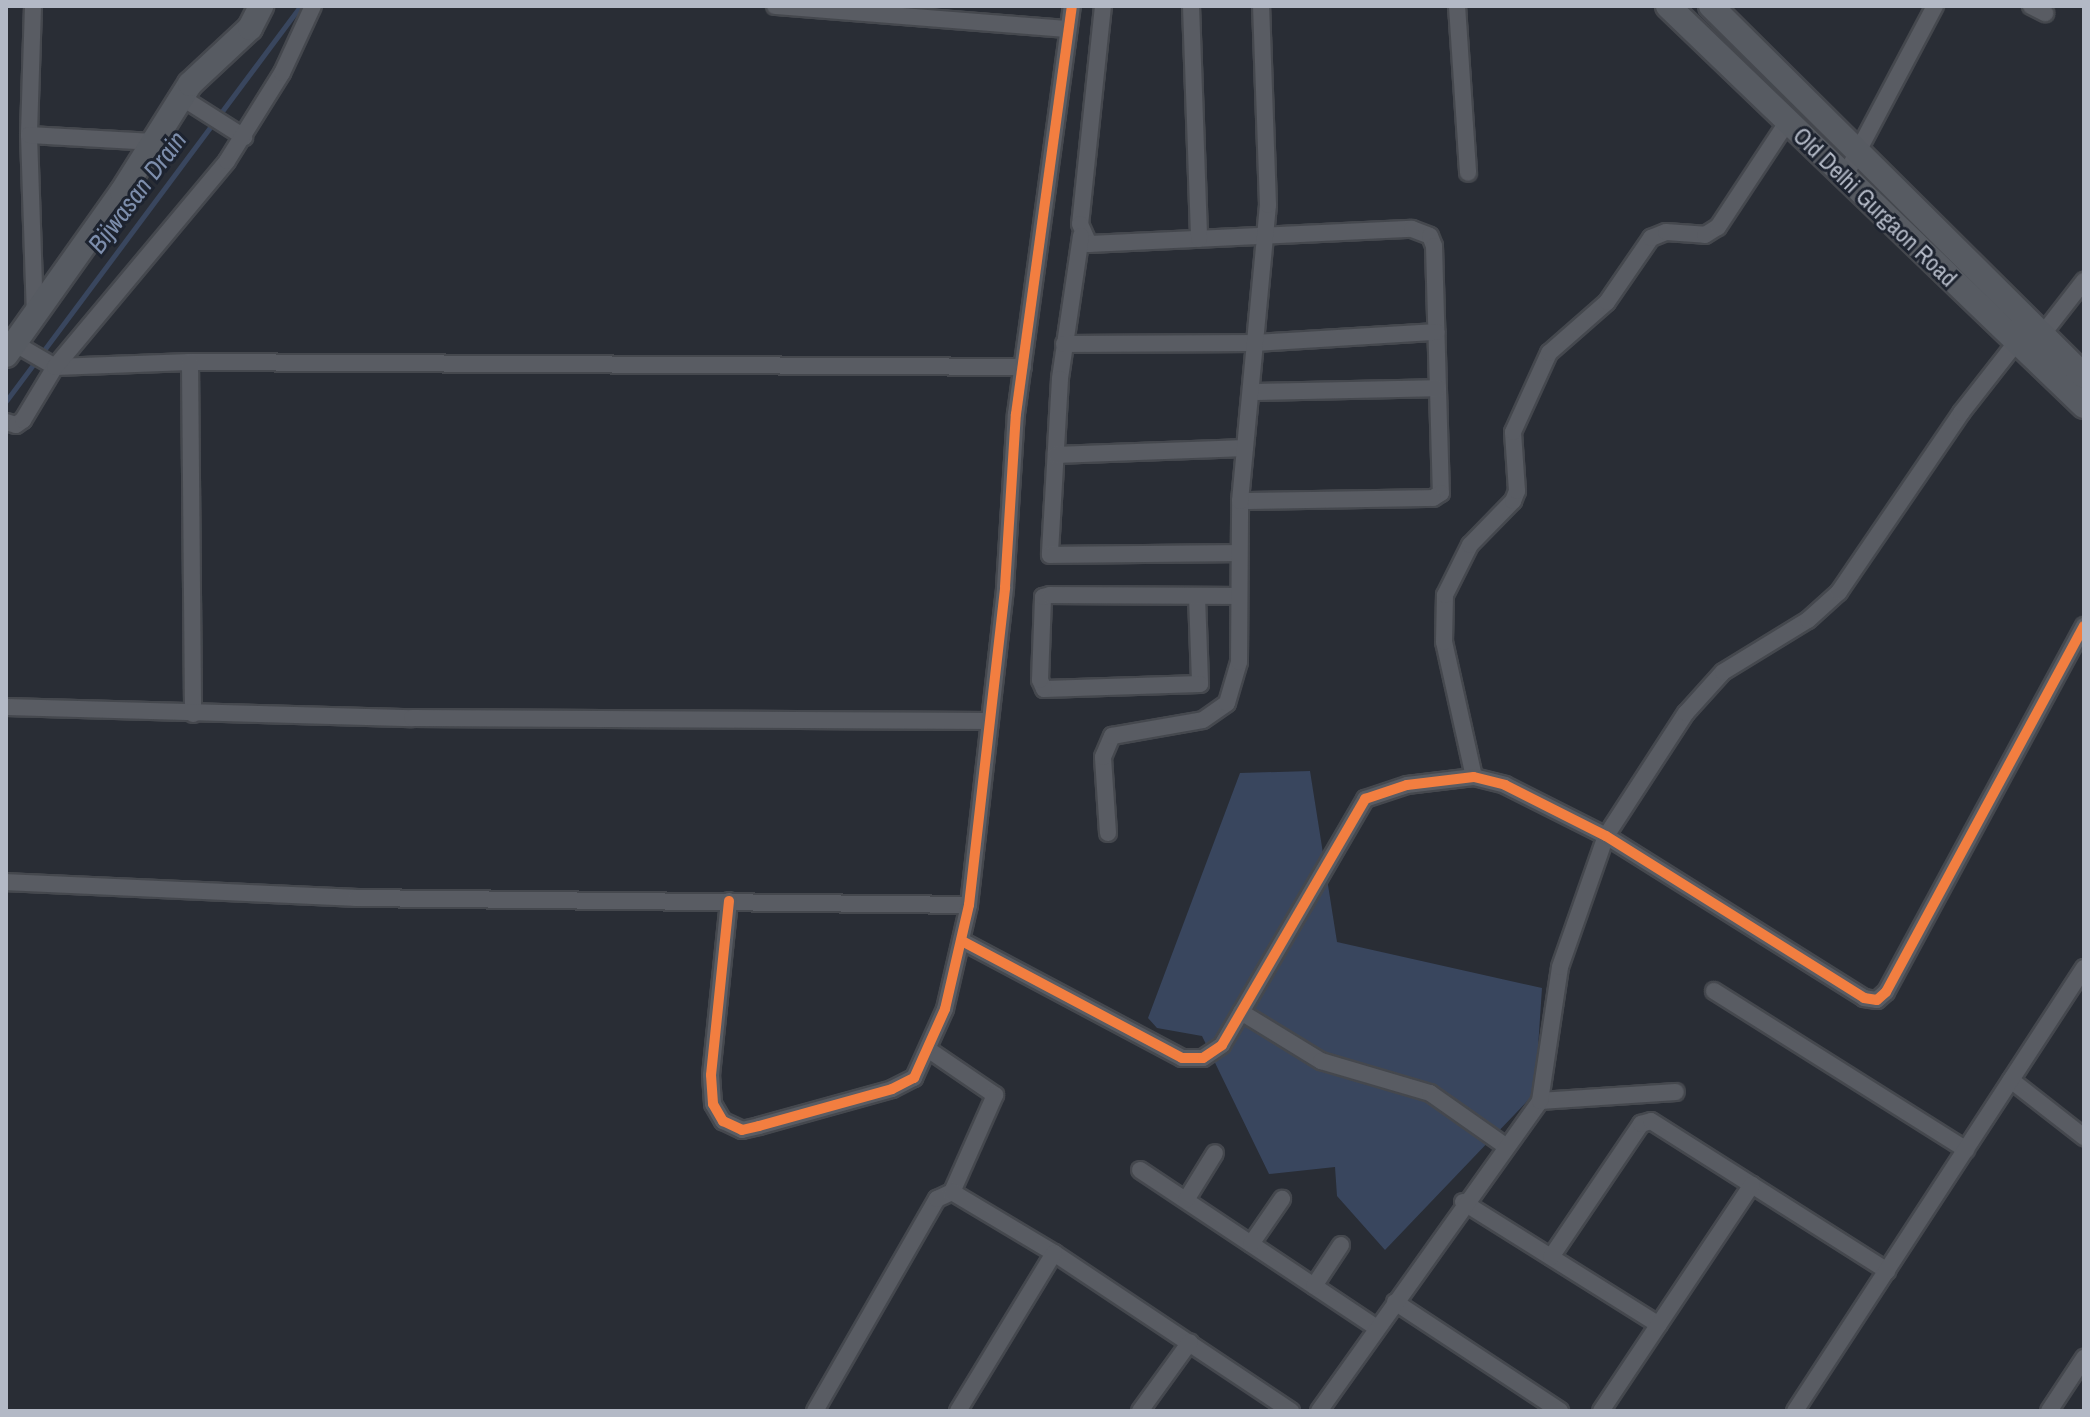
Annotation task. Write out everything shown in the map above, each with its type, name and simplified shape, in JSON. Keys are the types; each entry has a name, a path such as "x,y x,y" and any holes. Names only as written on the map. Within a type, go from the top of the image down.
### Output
{"main road":[{"path":"15,350 35,312 154,142 250,28 261,6"},
{"name":"Old Delhi Gurgaon Road","path":"1668,6 1788,121 1852,166"},
{"name":"Old Delhi Gurgaon Road","path":"1711,6 1852,166 2028,336 2084,406"},
{"name":"Old Delhi Gurgaon Road","path":"2028,336 2084,376"}],"street":[{"path":"33,6 29,135 35,312"},
{"path":"7,422 23,420 51,365 239,134 282,73 313,6"},
{"path":"775,6 1068,29"},
{"path":"729,901 711,1092 717,1113 732,1129 759,1126 904,1085 929,1050 962,941 969,905 990,721 1023,367 1072,6"},
{"path":"1103,6 1081,236 1064,344 1050,555 1238,553"},
{"path":"1191,6 1199,239"},
{"path":"1108,833 1106,744 1122,732 1184,727 1227,703 1239,662 1240,501 1269,180 1261,6"},
{"path":"1457,6 1468,173"},
{"path":"1852,166 1935,6"},
{"path":"186,101 239,134"},
{"path":"1474,777 1444,642 1445,595 1470,545 1513,501 1517,491 1513,432 1549,353 1607,302 1651,238 1666,232 1705,235 1718,227 1788,121"},
{"path":"29,135 154,142"},
{"path":"1081,236 1100,245 1421,230 1434,246 1442,488 1438,496 1240,501"},
{"path":"1319,1411 1463,1202 1540,1101 1560,967 1606,836 1703,689 1808,620 1839,592 1961,413 2028,336 2084,281"},
{"path":"1064,344 1255,343 1437,332"},
{"path":"15,350 51,365 190,362 1023,367"},
{"path":"190,362 193,714"},
{"path":"1251,392 1438,388"},
{"path":"1056,455 1245,448"},
{"path":"1197,596 1200,684 1044,689 1040,680 1043,597 1197,596 1238,596"},
{"path":"962,941 1182,1058 1214,1054 1365,799 1407,785 1474,777 1505,785 1606,836 1864,998 1877,1000 1886,992 2084,626"},
{"path":"6,707 193,714 990,721"},
{"path":"6,882 356,898 969,905"},
{"path":"1795,1411 2084,968"},
{"path":"1714,991 1966,1150"},
{"path":"1241,1012 1321,1061 1430,1093 1504,1145"},
{"path":"821,1409 937,1199 952,1192 995,1095 929,1050"},
{"path":"2011,1080 2084,1137"},
{"path":"1540,1101 1676,1092"},
{"path":"1637,1095 1645,1121"},
{"path":"1645,1121 1656,1122 1887,1271"},
{"path":"1551,1257 1645,1121"},
{"path":"1186,1200 1215,1153"},
{"path":"1140,1170 1377,1328"},
{"path":"1601,1411 1752,1185"},
{"path":"952,1192 1054,1253 1291,1411"},
{"path":"1251,1244 1282,1199"},
{"path":"1463,1202 1659,1325"},
{"path":"1314,1286 1341,1245"},
{"path":"958,1411 1054,1253"},
{"path":"1395,1302 1560,1411"},
{"path":"1140,1411 1190,1342"},
{"path":"2049,1411 2084,1358"}],"water":[{"path":"1310,771 1337,942 1542,988 1535,1093 1385,1250 1337,1196 1335,1167 1269,1174 1202,1036 1157,1028 1148,1018 1240,773"}],"waterway":[{"name":"Bijwasan Drain","path":"6,401 300,6"}],"cycle path":[{"path":"729,901 711,1075 713,1104 723,1121 742,1130 892,1089 914,1078 945,1009 969,905 1005,587 1016,414 1072,6"},
{"path":"962,941 1182,1058 1203,1058 1222,1045 1365,799 1407,785 1474,777 1505,785 1606,836 1864,998 1877,1000 1886,992 2084,626"}]}
